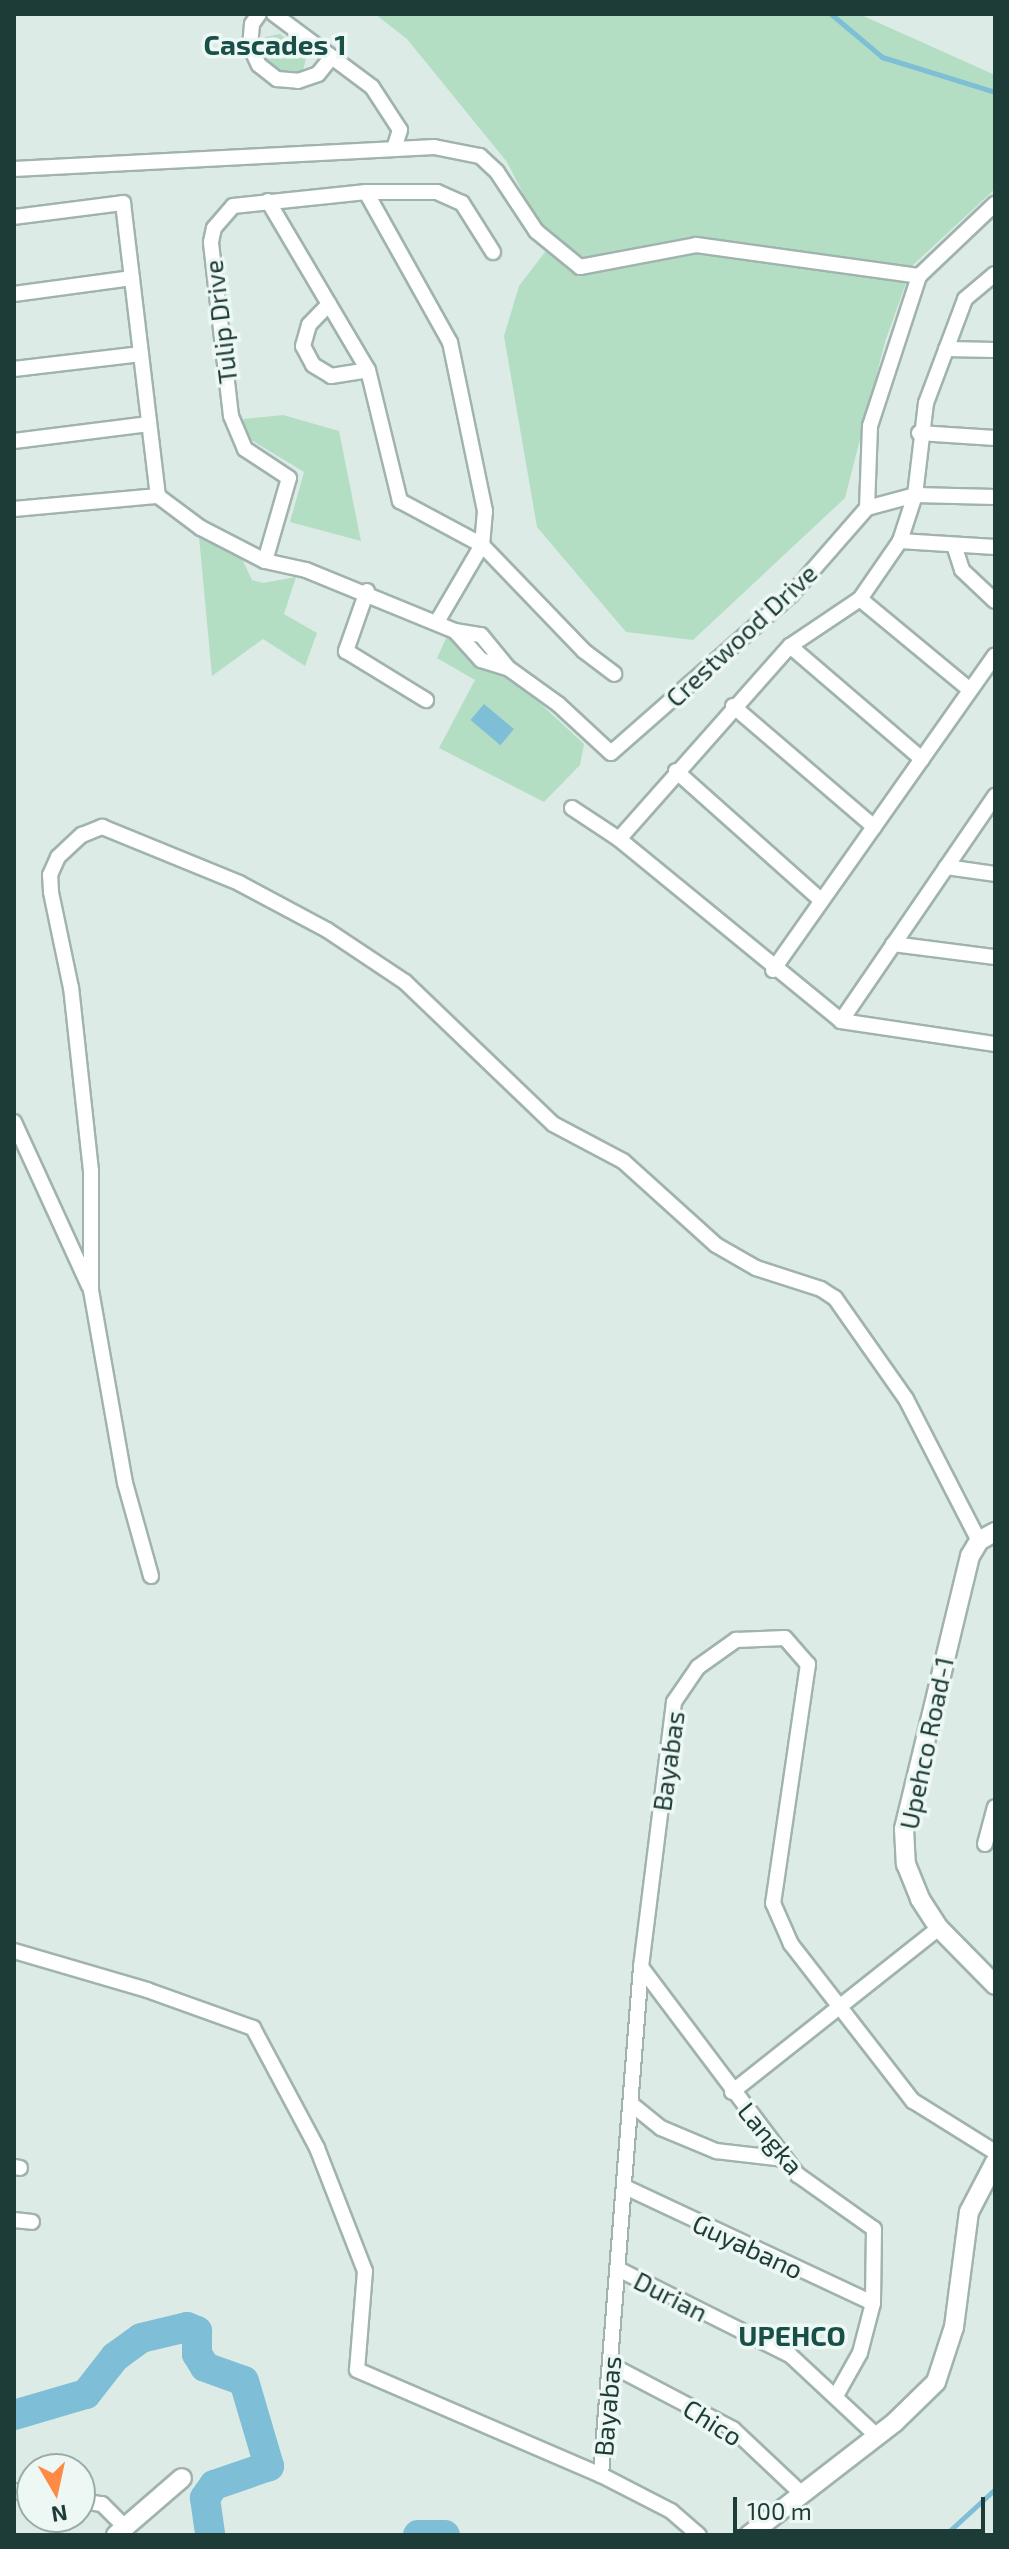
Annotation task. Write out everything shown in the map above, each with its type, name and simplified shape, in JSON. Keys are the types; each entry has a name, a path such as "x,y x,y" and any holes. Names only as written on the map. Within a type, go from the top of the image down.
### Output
{"street":[{"path":"259,14 252,24 250,46 259,65 277,79 298,81 318,74 332,57"},
{"path":"274,14 372,87 400,130 394,148"},
{"path":"14,169 434,147 480,156 536,231 580,267 696,245 919,276"},
{"path":"366,192 450,342 485,511 482,545 437,622"},
{"name":"Tulip Drive","path":"265,561 289,478 245,449 231,416 211,242 214,228 233,206 366,192 437,192 462,203 493,252"},
{"path":"268,201 368,370 400,501 482,545 584,651 614,674"},
{"path":"14,217 123,203 158,496 14,509"},
{"path":"995,204 919,276 870,426 867,508 915,495 995,497"},
{"path":"619,839 733,706 790,646 860,599 900,541 915,495 919,433 946,349 965,299 995,274"},
{"path":"14,294 132,278"},
{"path":"329,304 309,325 303,346 313,365 331,376 368,370"},
{"path":"946,349 995,350"},
{"path":"14,369 141,354"},
{"path":"14,441 149,424"},
{"path":"919,433 995,438"},
{"name":"Crestwood Drive","path":"158,496 201,528 265,561 367,591 455,631 481,635 508,668 558,704 611,753 791,595 867,508"},
{"path":"900,541 995,547"},
{"path":"954,545 962,570 995,601"},
{"path":"367,591 346,651 426,700"},
{"path":"860,599 970,690"},
{"path":"790,646 922,759"},
{"path":"773,970 995,655"},
{"path":"733,706 874,827"},
{"path":"676,771 822,901"},
{"path":"841,1021 995,796"},
{"path":"572,808 619,839 773,970 841,1021 995,1044"},
{"path":"151,1576 125,1483 91,1290 91,1171 71,988 50,875 71,843 102,827 239,883 351,945 440,1012 553,1124 623,1161 716,1245 765,1272 821,1289 835,1298 906,1399 987,1537"},
{"path":"946,867 995,874"},
{"path":"893,944 995,957"},
{"path":"14,1122 91,1290"},
{"name":"Upehco Road-1","path":"987,1537 963,1582 904,1829 912,1880 939,1928 995,1985"},
{"name":"Bayabas","path":"601,2475 641,1967 674,1702 698,1667 736,1640 785,1638 808,1664 773,1903 791,1944 913,2101 995,2152"},
{"path":"985,1844 995,1807"},
{"path":"732,2092 939,1928"},
{"path":"14,1951 147,1990 253,2028 317,2148 365,2271 357,2370 601,2475 671,2511 699,2535"},
{"name":"Langka","path":"641,1967 732,2092 798,2175 874,2229 873,2303 860,2353 837,2394"},
{"path":"630,2103 661,2128 716,2151 785,2159"},
{"path":"749,2535 923,2397 943,2368 954,2327 969,2212 995,2162"},
{"name":"Guyabano","path":"625,2187 873,2303"},
{"path":"14,2220 32,2222"},
{"name":"Durian","path":"618,2269 790,2355 837,2394 877,2436"},
{"name":"Chico","path":"611,2365 733,2429 803,2495"},
{"path":"96,2503 102,2504 121,2531 182,2478"}],"green space":[{"path":"375,14 859,14 995,75 995,189 912,266 885,342 845,498 693,640 626,632 537,527 504,336 519,286 555,239 539,225 507,162 407,39"},
{"path":"280,34 307,54 303,71 279,72 268,64 265,37"},
{"path":"283,415 339,431 361,541 290,522 304,472 248,438 243,419"},
{"path":"198,526 242,559 252,580 263,583 296,577 284,614 317,633 305,666 263,639 212,676"},
{"path":"447,636 481,668 497,668 516,681 584,744 580,765 544,802 439,748 475,680 437,658"}],"water":[{"path":"484,704 514,729 500,745 471,720"}],"waterway":[{"path":"831,14 882,57 995,92"},
{"path":"14,2415 86,2394 115,2357 141,2338 187,2327 197,2331 197,2354 205,2367 244,2381 269,2466 214,2485 205,2498 210,2535"},
{"path":"945,2535 995,2489"},
{"path":"418,2535 445,2535"}],"district":[{"name":"Cascades 1","path":"275,44"},
{"name":"UPEHCO","path":"792,2335"}]}
